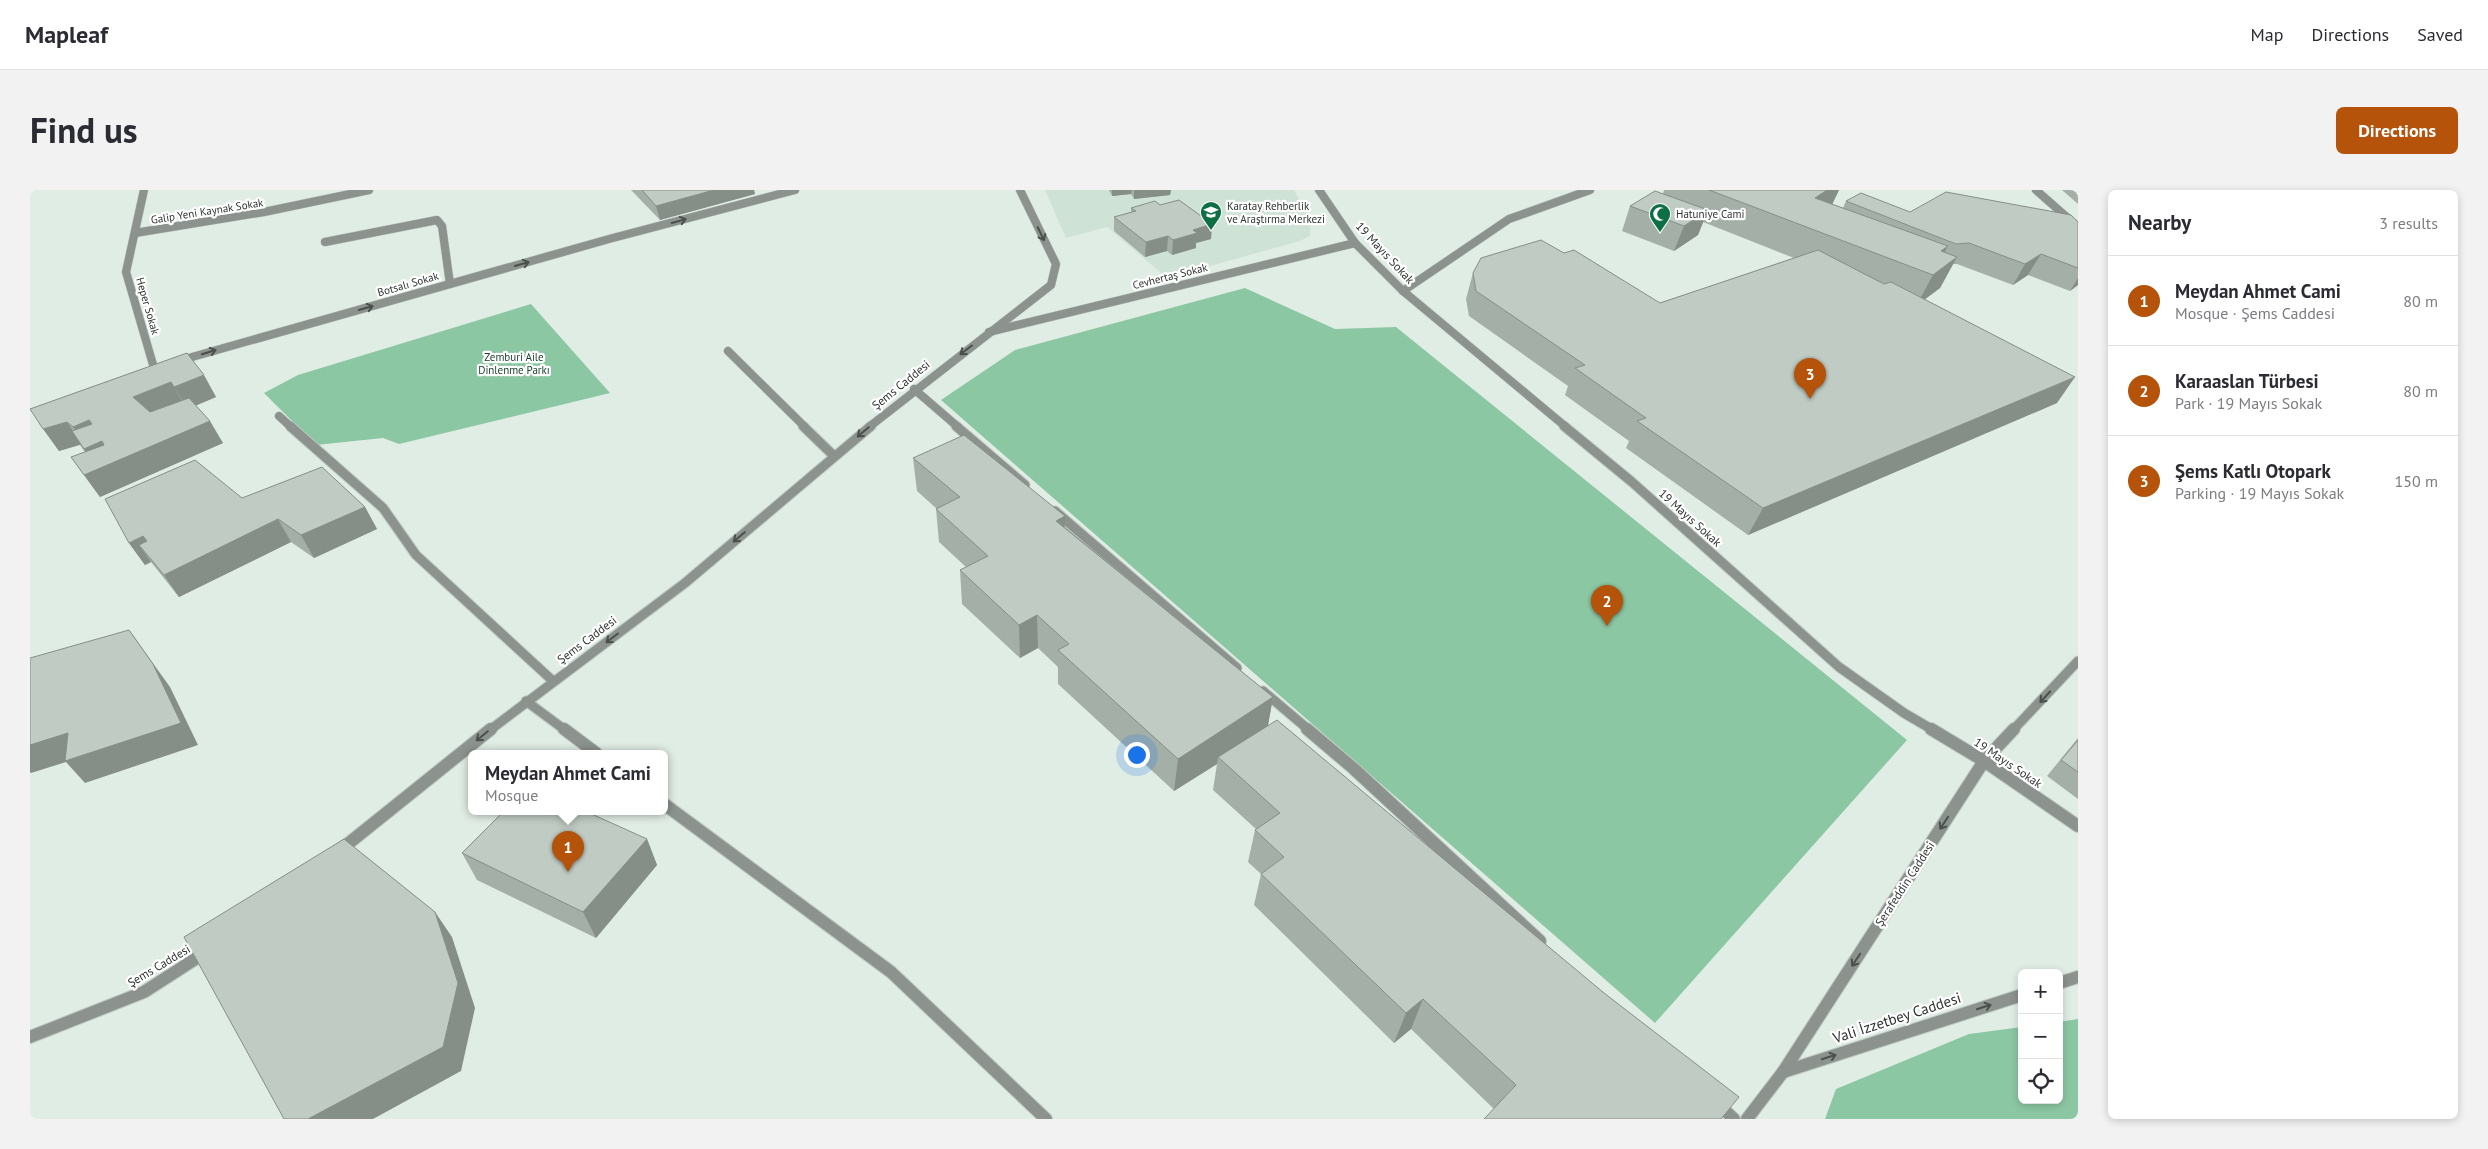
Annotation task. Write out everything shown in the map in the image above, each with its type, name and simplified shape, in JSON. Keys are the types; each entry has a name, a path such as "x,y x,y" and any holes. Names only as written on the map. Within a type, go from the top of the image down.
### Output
{"street":[{"name":"Heper Sokak","path":"144,190 126,272 154,368"},
{"name":"Galip Yeni Kaynak Sokak","path":"135,233 264,212 369,190"},
{"name":"Botsalı Sokak","path":"171,363 794,190"},
{"name":"Şems Caddesi","path":"327,860 526,701 685,583 914,390 1051,285 1056,264 1020,190"},
{"name":"19 Mayıs Sokak","path":"1318,190 1355,243 1403,291 1632,482 1839,667 1904,712 1984,761 2078,826"},
{"path":"1403,291 1509,218 1590,190"},
{"path":"2036,190 2078,227"},
{"path":"325,242 437,220 442,226 450,284"},
{"name":"Cevhertaş Sokak","path":"989,332 1355,243"},
{"path":"728,351 834,456"},
{"path":"146,371 162,366"},
{"path":"914,390 1243,673"},
{"path":"279,416 383,508 416,555 553,681"},
{"name":"Şerafeddin Caddesi","path":"1747,1119 1783,1072 1984,761 2078,661"},
{"path":"1257,686 1353,768 1551,950"},
{"path":"526,701 592,750"},
{"path":"668,807 891,972 1046,1119"},
{"name":"Şems Caddesi","path":"30,1037 144,992 219,944"},
{"path":"2063,982 2078,977"},
{"name":"Vali İzzetbey Caddesi","path":"1783,1072 2018,996"},
{"path":"1705,1092 1734,1119"}],"shaded area":[{"name":"Karatay Rehberlik ve Araştırma Merkezi","path":"1045,190 1294,190 1311,222 1310,236 1300,241 1167,278 1107,227 1066,238"}],"green space":[{"path":"1245,288 1335,329 1396,327 1907,740 1655,1023 941,400 1015,350"},
{"name":"Zemburi Aile Dinlenme Parkı","path":"531,304 610,393 399,444 383,438 316,445 264,393 298,375"},
{"path":"2078,1019 2078,1119 1825,1119 1836,1089 1969,1034 2018,1028 2018,1104 2063,1104 2063,1021"}],"building":[{"path":"642,190 714,190 656,206"},
{"path":"1709,190 1827,190 1815,198 1948,246 1941,251 1957,257 1933,275"},
{"path":"1655,191 1708,210 1684,226 1630,206"},
{"path":"1946,192 2071,215 2078,222 2078,268 2041,254 2025,264 1969,243 1956,244 1846,201 1861,193 1910,212"},
{"path":"1179,200 1212,224 1193,230 1197,233 1173,240 1168,236 1146,242 1114,217 1136,211 1131,208 1155,201 1160,205"},
{"path":"1541,240 1564,253 1574,250 1660,303 1818,250 1884,284 1891,282 2075,377 1763,508 1637,421 1646,418 1575,368 1585,365 1476,291 1473,273 1481,258"},
{"path":"187,353 204,375 174,387 171,382 133,397 150,412 189,398 210,421 84,475 71,457 104,445 102,441 84,449 72,431 92,424 89,420 73,427 67,422 43,429 30,409"},
{"path":"964,435 1065,516 1056,521 1273,697 1178,759 1058,650 1069,644 1037,615 1019,625 960,570 988,556 936,509 960,497 913,458"},
{"path":"195,460 242,498 322,467 365,507 301,535 278,519 164,575 139,545 147,541 143,536 129,543 105,499"},
{"path":"129,630 153,664 181,723 65,761 68,733 30,745 30,658"},
{"path":"1277,720 1604,993 1739,1097 1721,1119 1484,1119 1516,1085 1423,999 1406,1013 1261,874 1284,857 1255,830 1280,813 1218,757"},
{"path":"2078,740 2078,772 2061,760"},
{"path":"500,815 594,815 647,839 583,912 462,853"},
{"path":"344,839 435,912 458,983 443,1047 308,1119 284,1119 184,937"}],"place":[{"name":"Karatay Rehberlik ve Araştırma Merkezi","path":"1211,231"},
{"name":"Hatuniye Cami","path":"1660,233"},
{"name":"Şems Katlı Otopark","path":"1810,399"},
{"name":"Karaaslan Türbesi","path":"1607,626"},
{"name":"Meydan Ahmet Cami","path":"568,872"}]}
